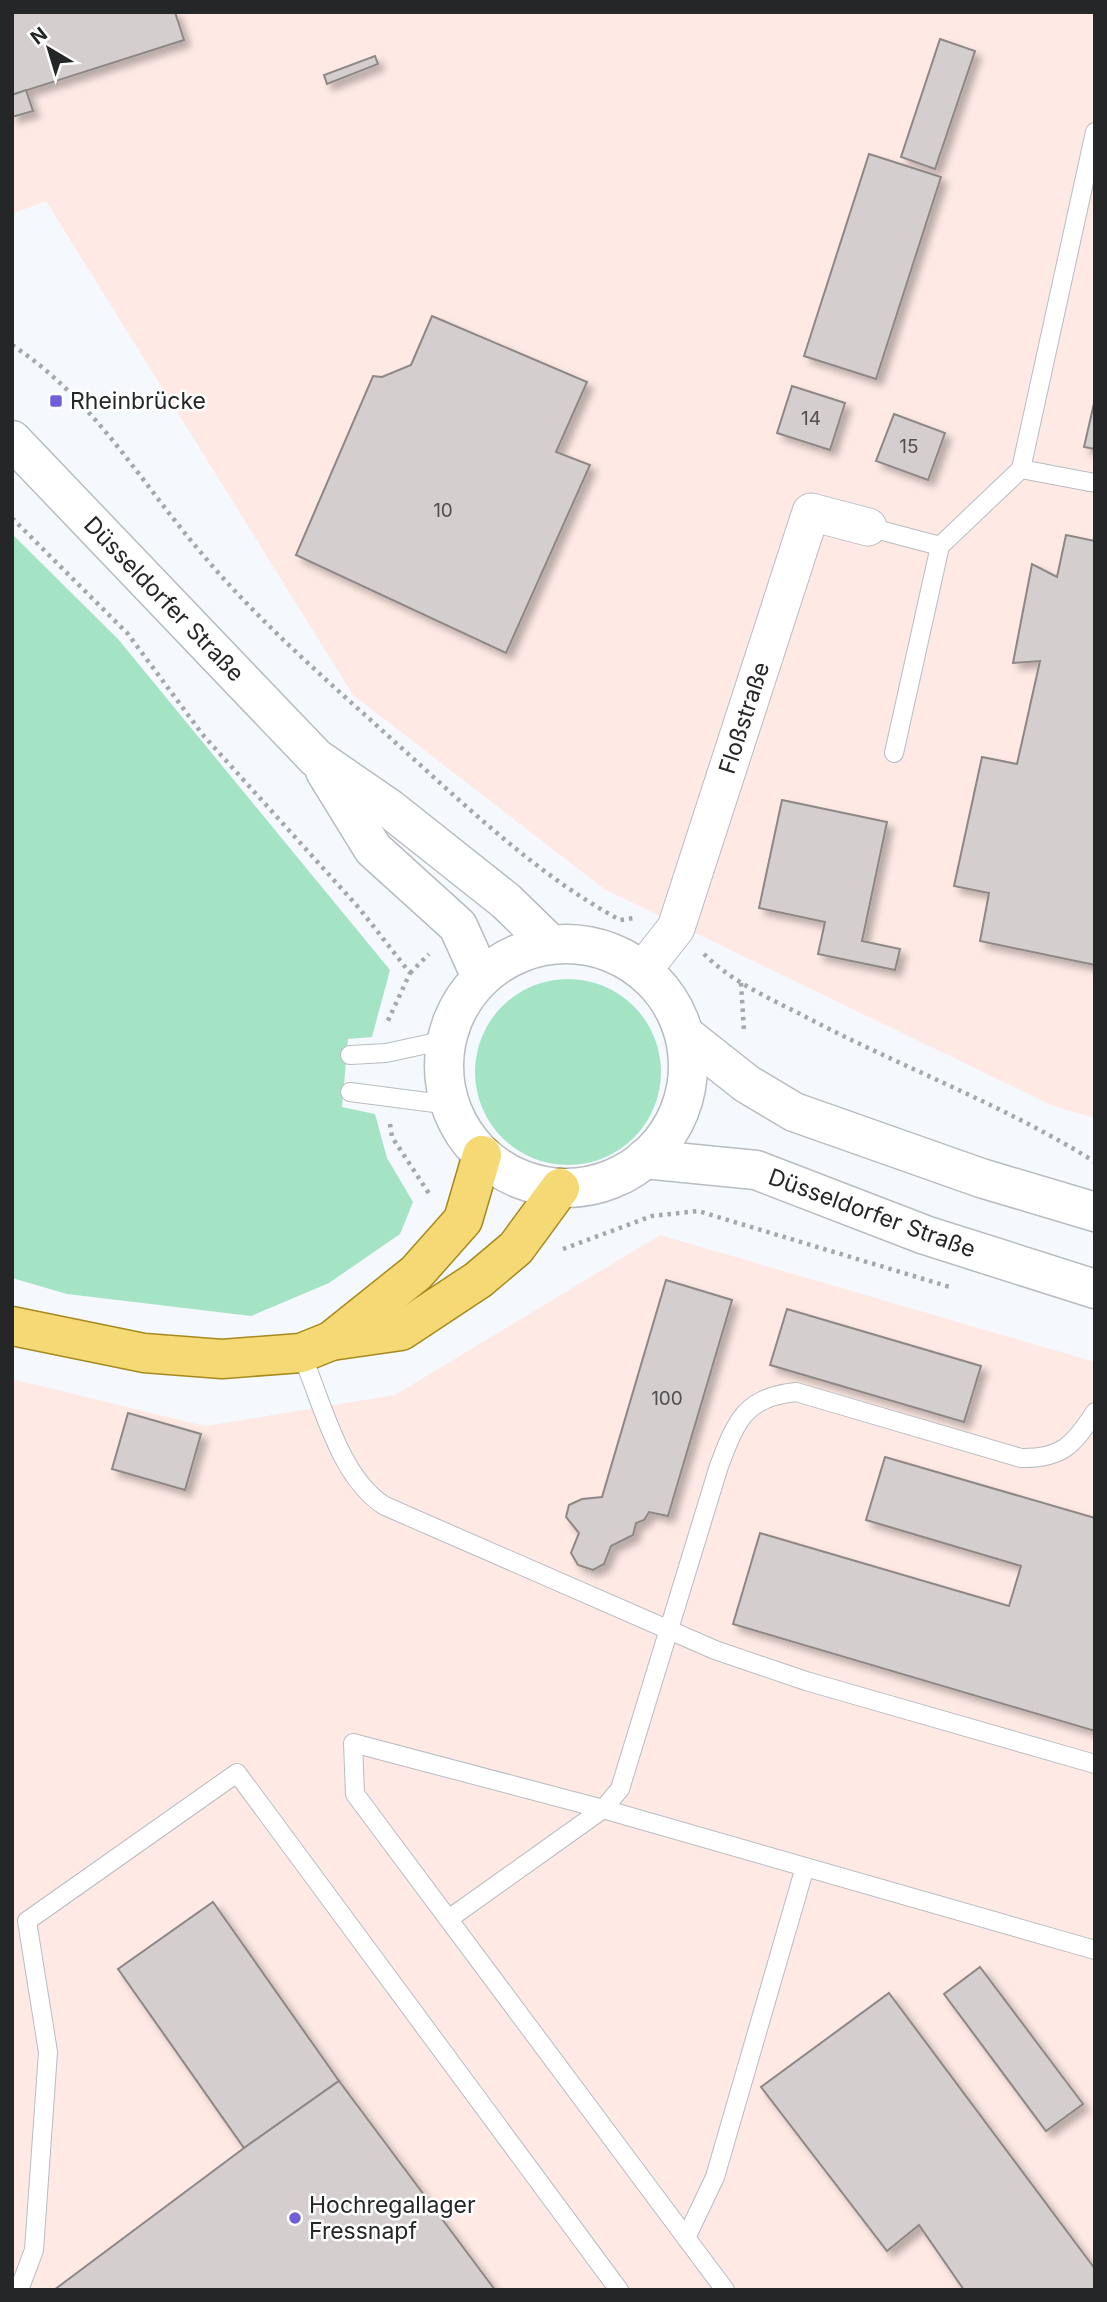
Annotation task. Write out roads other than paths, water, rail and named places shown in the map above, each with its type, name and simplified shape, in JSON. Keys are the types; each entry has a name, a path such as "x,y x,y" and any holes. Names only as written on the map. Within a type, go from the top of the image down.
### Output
{"main road":[{"name":"Düsseldorfer Straße","path":"12,440 316,758 422,834 506,901 550,944"},
{"name":"Düsseldorfer Straße","path":"316,758 373,849 458,926 481,977"},
{"path":"550,944 594,947 615,953 643,970 661,989 675,1011 685,1035 688,1069 682,1103 667,1133 644,1159 604,1181 560,1188 531,1183 514,1176 482,1155 463,1132 450,1105 443,1072 446,1040 459,1006 481,977 513,956 550,944"},
{"path":"685,1035 747,1084 794,1112 981,1178 1095,1212"},
{"path":"316,1347 415,1273 463,1220 482,1155"},
{"name":"Düsseldorfer Straße","path":"644,1159 756,1170 925,1235 1095,1289"},
{"path":"12,1326 144,1353 222,1359 316,1347 401,1331 478,1280 516,1248 560,1188"}],"street":[{"name":"Floßstraße","path":"643,970 676,928 811,512 868,527"}],"lane":[{"path":"894,753 940,546 1021,468 1095,132"},
{"path":"1021,468 1095,483"},
{"path":"868,527 940,546"},
{"path":"350,1055 386,1053 446,1040"},
{"path":"350,1092 450,1105"},
{"path":"316,1347 345,1462 369,1496 385,1506 715,1650 806,1681 1095,1765"},
{"path":"450,1919 603,1809 620,1789 732,1432 750,1407 770,1394 796,1392 1021,1458 1047,1458 1068,1447 1095,1412"},
{"path":"725,2290 355,1794 353,1743 603,1809 1095,1950"},
{"path":"19,2290 34,2249 48,2052 27,1921 237,1773 619,2290"},
{"path":"686,2238 715,2178 805,1867"}],"place":[{"name":"Rheinbrücke","path":"56,401"},
{"name":"Hochregallager Fressnapf","path":"295,2218"}]}
